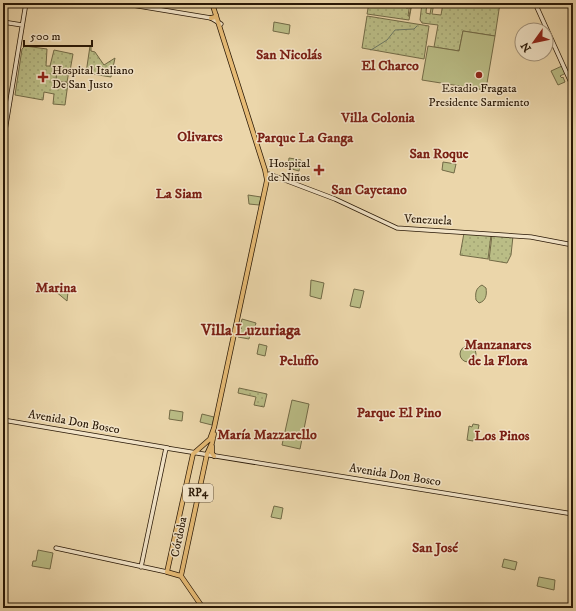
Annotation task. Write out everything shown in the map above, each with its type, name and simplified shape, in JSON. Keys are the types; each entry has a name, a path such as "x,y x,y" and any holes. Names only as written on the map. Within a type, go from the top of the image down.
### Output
{"main road":[{"path":"3,143 26,3"},
{"path":"120,3 211,18 215,18 216,14"},
{"name":"RP4","path":"213,3 250,116 268,177 232,356 227,373"},
{"name":"RP4","path":"206,455 212,443 222,398 250,267 267,177 213,3"},
{"path":"535,3 573,87"},
{"path":"203,17 220,25"},
{"path":"211,18 220,25"},
{"path":"3,22 22,25"},
{"path":"242,92 247,105"},
{"name":"Venezuela","path":"269,174 344,203 397,228 533,237 573,246"},
{"path":"260,228 262,217"},
{"path":"248,276 250,256"},
{"path":"243,305 244,294"},
{"path":"221,389 222,398"},
{"name":"RP4","path":"167,572 194,453 209,440 212,435 222,398"},
{"name":"Avenida Don Bosco","path":"3,420 206,455 573,514"},
{"path":"212,443 212,452 214,456"},
{"path":"141,567 166,448"},
{"name":"Córdoba","path":"181,576 206,455"},
{"path":"56,548 181,576 203,608"}],"green space":[{"path":"369,3 393,3 394,6 395,3 400,3 401,7 403,3 403,7 405,7 407,3 406,8 408,8 410,3 409,16 412,3 409,20 367,14"},
{"path":"422,3 427,3 426,13 430,14 432,3 434,3 432,14 441,15 443,3 500,3 495,36 463,31 459,51 434,47 438,25 422,23 420,20"},
{"path":"367,16 429,26 424,59 362,48"},
{"path":"274,22 290,25 289,34 273,31"},
{"path":"463,31 495,36 486,89 422,80 428,46 459,51"},
{"name":"Hospital Italiano De San Justo","path":"25,46 47,49 46,66 50,66 54,50 73,54 70,71 57,69 56,81 68,83 65,105 53,104 54,94 44,92 43,100 15,95 22,49"},
{"path":"90,46 91,51 95,52 104,65 115,58 111,77 86,73"},
{"path":"562,66 566,73 560,76 562,78 563,77 565,82 558,85 551,71"},
{"path":"57,69 69,71 67,82 56,81"},
{"path":"289,158 301,160 299,171 288,168"},
{"path":"443,162 456,164 454,173 442,170"},
{"path":"248,195 261,197 259,205 249,204"},
{"path":"464,233 491,235 488,259 460,255"},
{"path":"492,235 513,236 511,255 507,263 489,260"},
{"path":"311,280 324,283 321,299 310,296"},
{"path":"482,285 486,288 486,295 485,299 479,303 476,300 476,293 477,289"},
{"path":"56,289 68,292 67,301 55,291"},
{"path":"354,289 364,291 360,308 350,306"},
{"path":"242,319 256,323 254,330 251,329 249,339 238,337 239,329 242,328 240,328"},
{"path":"259,344 267,346 265,356 257,354"},
{"path":"468,346 475,351 476,354 471,361 468,362 461,357 460,354 465,347"},
{"path":"239,388 267,394 264,407 254,405 256,397 238,393"},
{"path":"292,400 309,404 300,449 282,445"},
{"path":"170,410 183,412 182,421 169,419"},
{"path":"202,414 214,417 212,425 200,422"},
{"path":"473,424 479,425 476,440 467,440 469,426 472,427"},
{"path":"274,506 283,508 281,519 271,517"},
{"path":"38,550 53,553 50,569 32,566 33,561 36,561"},
{"path":"504,559 517,562 515,570 502,567"},
{"path":"539,577 555,580 554,590 537,586"}],"waterway":[{"path":"371,50 387,40 395,30 414,29 417,26"}],"place":[{"name":"Estadio Fragata Presidente Sarmiento","path":"479,75"},
{"name":"Hospital Italiano De San Justo","path":"43,77"},
{"name":"Hospital de Niños","path":"319,170"}],"district":[{"name":"San Nicolás","path":"289,55"},
{"name":"El Charco","path":"390,66"},
{"name":"Villa Colonia","path":"378,118"},
{"name":"Olivares","path":"200,137"},
{"name":"Parque La Ganga","path":"305,138"},
{"name":"San Roque","path":"439,154"},
{"name":"San Cayetano","path":"369,190"},
{"name":"La Siam","path":"179,194"},
{"name":"Marina","path":"56,288"},
{"name":"Villa Luzuriaga","path":"251,330"},
{"name":"Manzanares de la Flora","path":"498,354"},
{"name":"Peluffo","path":"299,361"},
{"name":"Parque El Pino","path":"399,413"},
{"name":"María Mazzarello","path":"267,435"},
{"name":"Los Pinos","path":"502,436"},
{"name":"San José","path":"435,548"}]}
